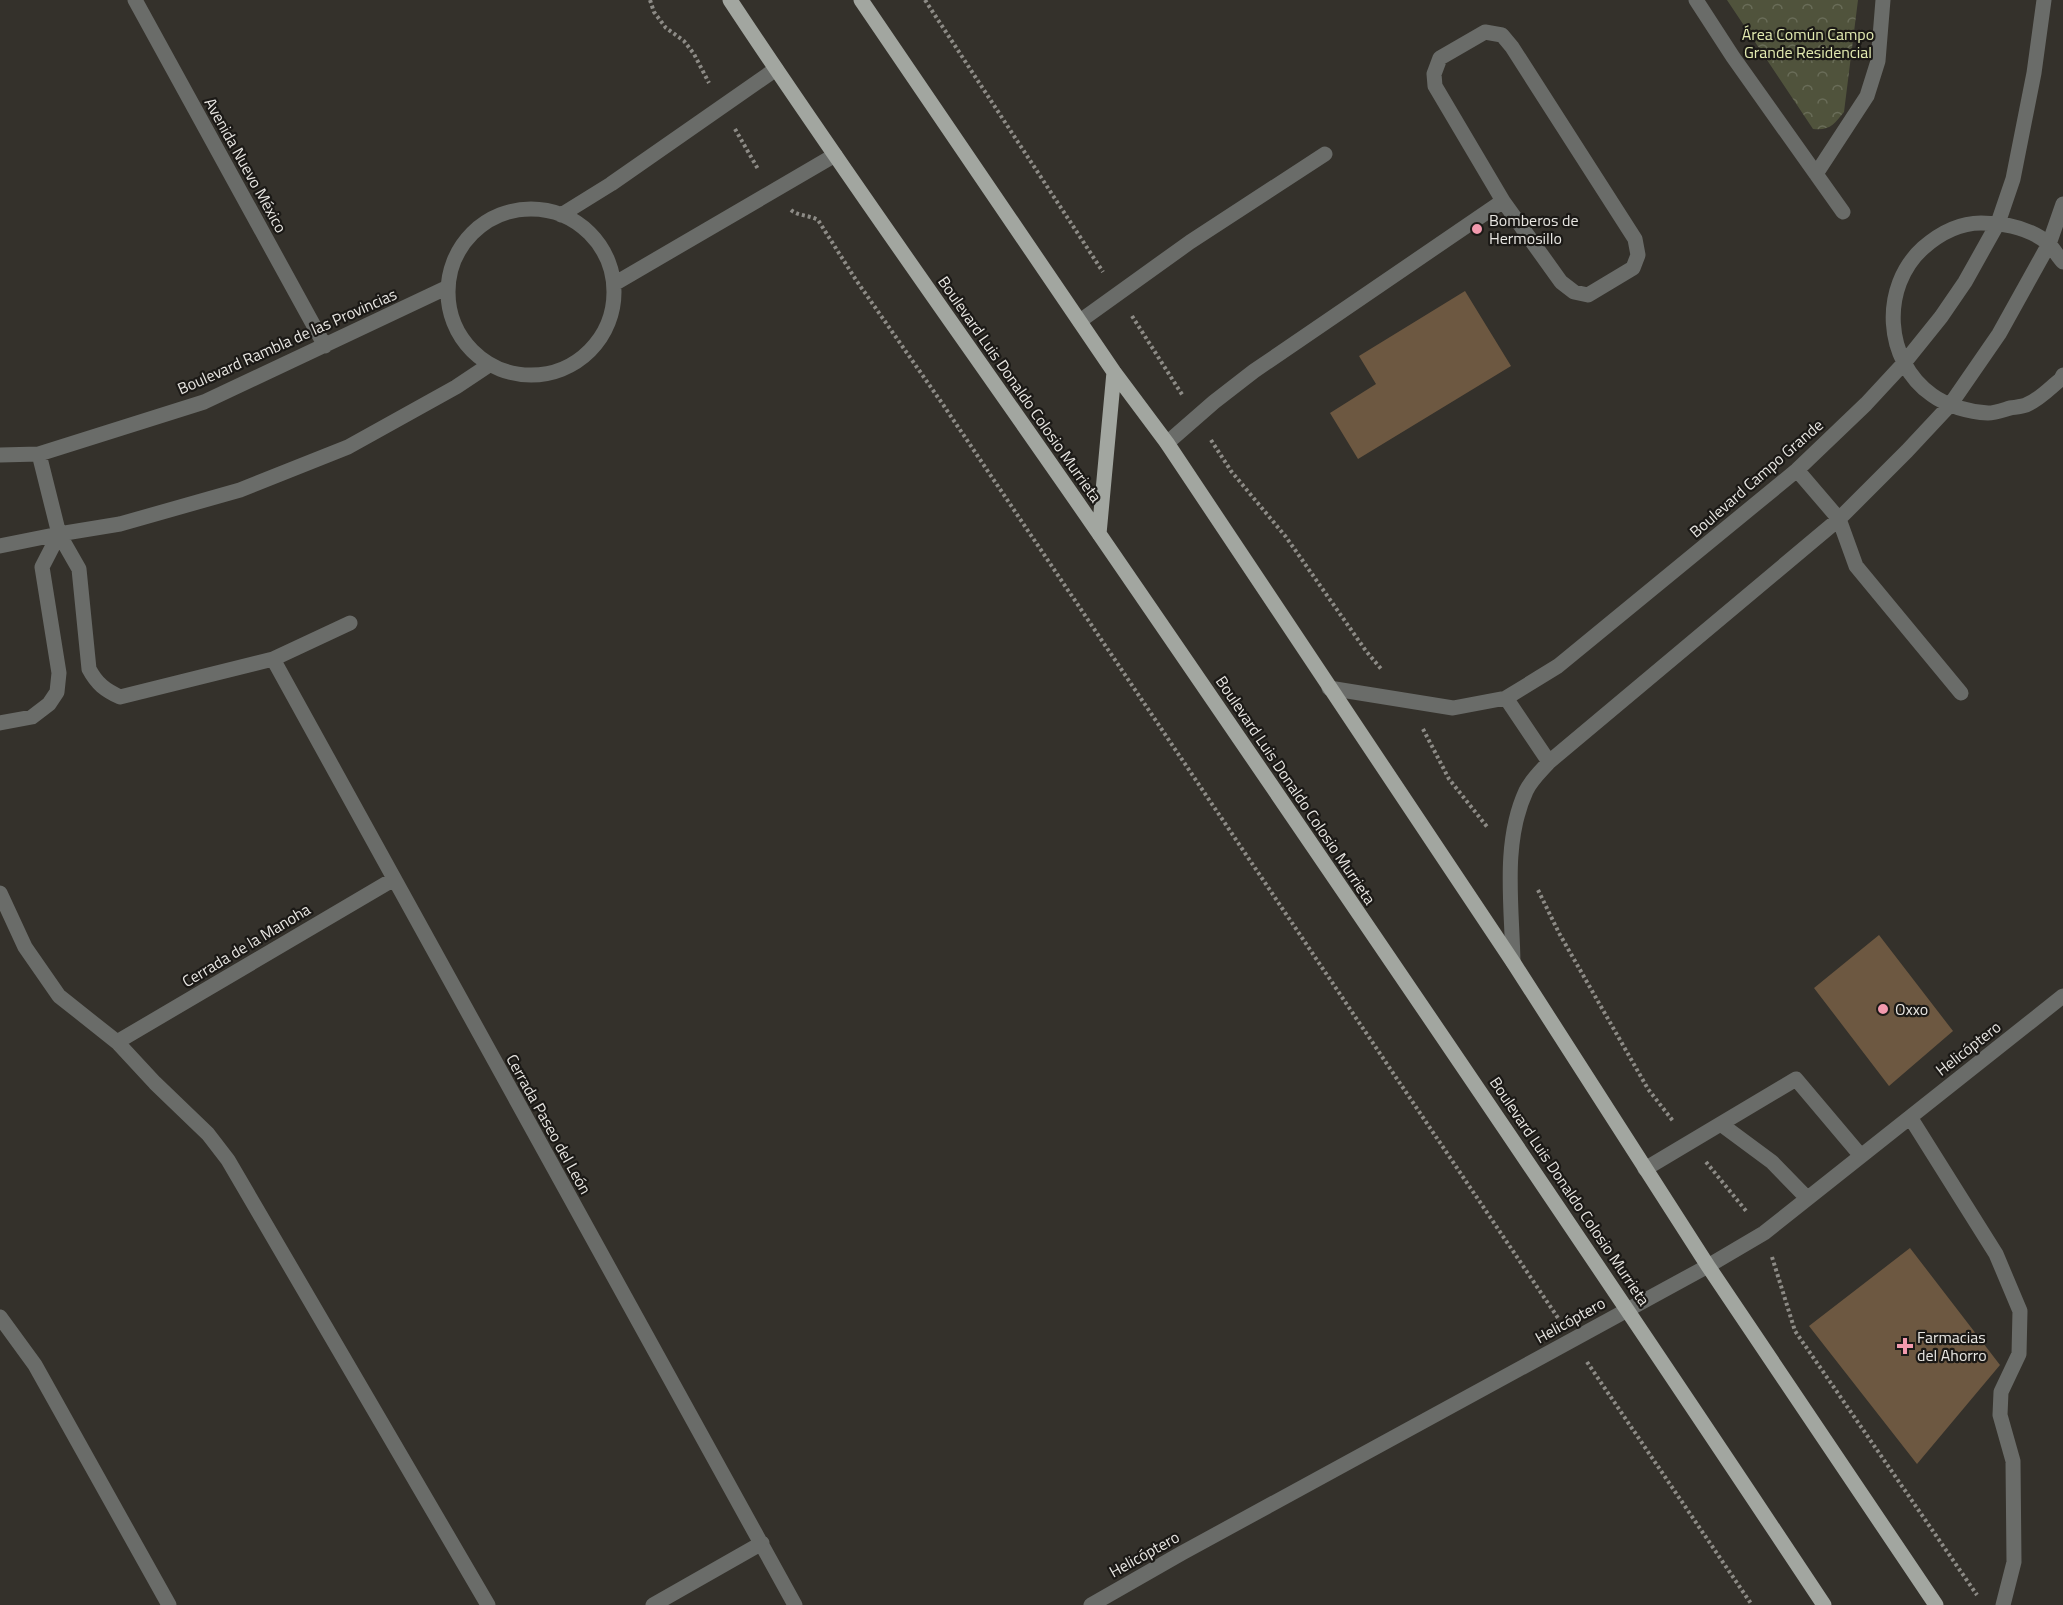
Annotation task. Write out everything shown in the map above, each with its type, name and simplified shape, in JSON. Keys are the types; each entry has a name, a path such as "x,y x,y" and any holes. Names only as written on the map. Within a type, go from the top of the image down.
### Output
{"main road":[{"name":"Boulevard Luis Donaldo Colosio Murrieta","path":"730,0 834,155 1099,534 1629,1309 1824,1605"},
{"path":"861,0 1114,372 1167,443 1513,962 1708,1266 1936,1605"},
{"path":"1099,534 1114,372"}],"street":[{"name":"Avenida Nuevo México","path":"135,0 325,346"},
{"path":"1696,0 1843,212"},
{"path":"1816,174 1867,96 1878,61 1883,0"},
{"name":"Boulevard Campo Grande","path":"1329,688 1453,708 1506,698 1558,666 1797,470 1866,404 1904,363 1941,317 1965,282 1998,223 2013,179 2034,73 2044,0"},
{"path":"1485,32 1502,35 1512,47 1635,239 1638,255 1633,268 1588,295 1574,292 1561,282 1503,201 1435,86 1434,74 1440,58 1485,32"},
{"path":"561,215 611,184 776,69"},
{"path":"1080,321 1190,242 1324,154"},
{"path":"614,284 834,155"},
{"path":"1167,443 1254,371 1503,201"},
{"path":"1513,962 1511,858 1514,821 1527,789 1549,762 1839,519 1950,405 1998,334 2049,244 2063,204"},
{"path":"522,209 542,210 575,221 597,242 611,269 614,284 613,304 608,324 598,342 584,357 567,368 548,374 528,376 507,373 489,365 466,345 451,317 448,287 451,268 459,250 470,234 486,222 503,213 522,209"},
{"path":"2062,379 2029,404 1990,413 1950,405 1932,395 1916,381 1904,363 1895,340 1892,315 1897,290 1907,266 1917,253 1934,238 1954,228 1976,223 1998,223 2025,230 2049,244 2063,262"},
{"name":"Boulevard Rambla de las Provincias","path":"0,455 39,454 204,402 448,287"},
{"path":"0,546 120,524 240,490 348,447 456,387 489,365"},
{"path":"39,454 59,534 79,569 89,669 96,682 107,691 120,697 273,659 350,623"},
{"path":"1797,470 1839,519 1856,566 1961,693"},
{"path":"0,723 32,717 49,704 57,692 59,674 42,567 59,534"},
{"name":"Cerrada Paseo del León","path":"273,659 795,1605"},
{"path":"1506,698 1549,762"},
{"name":"Cerrada de la Manoha","path":"117,1042 394,879"},
{"path":"0,893 25,947 59,996 117,1042 155,1083 208,1134 228,1160 488,1605"},
{"name":"Helicóptero","path":"1091,1605 1764,1233 2063,996"},
{"path":"1645,1169 1796,1079 1861,1156"},
{"path":"1910,1117 1996,1254 2020,1311 2019,1354 2001,1392 2000,1415 2013,1461 2014,1550 2014,1562 2003,1605"},
{"path":"1722,1125 1772,1162 1807,1198"},
{"path":"0,1317 35,1365 169,1605"},
{"path":"653,1605 762,1543"}],"path":[{"path":"650,0 654,12 666,28 684,41 694,54 772,192 796,214 809,215 818,220 856,280 944,406 1752,1605"},
{"path":"925,0 1119,295 1231,471 1286,537 1365,651 1408,701 1449,779 1539,892 1559,933 1648,1089 1764,1233 1795,1331 1978,1595"}],"green space":[{"name":"Área Común Campo Grande Residencial","path":"1727,0 1858,0 1844,112 1828,128 1813,129"}],"building":[{"path":"1465,291 1511,366 1358,459 1330,413 1376,384 1359,356"},
{"name":"Oxxo","path":"1879,935 1953,1031 1889,1086 1814,988"},
{"name":"Farmacias del Ahorro","path":"1910,1248 2000,1365 1917,1464 1809,1326"}],"place":[{"name":"Bomberos de Hermosillo","path":"1477,229"},
{"name":"Oxxo","path":"1883,1009"},
{"name":"Farmacias del Ahorro","path":"1905,1346"}]}
